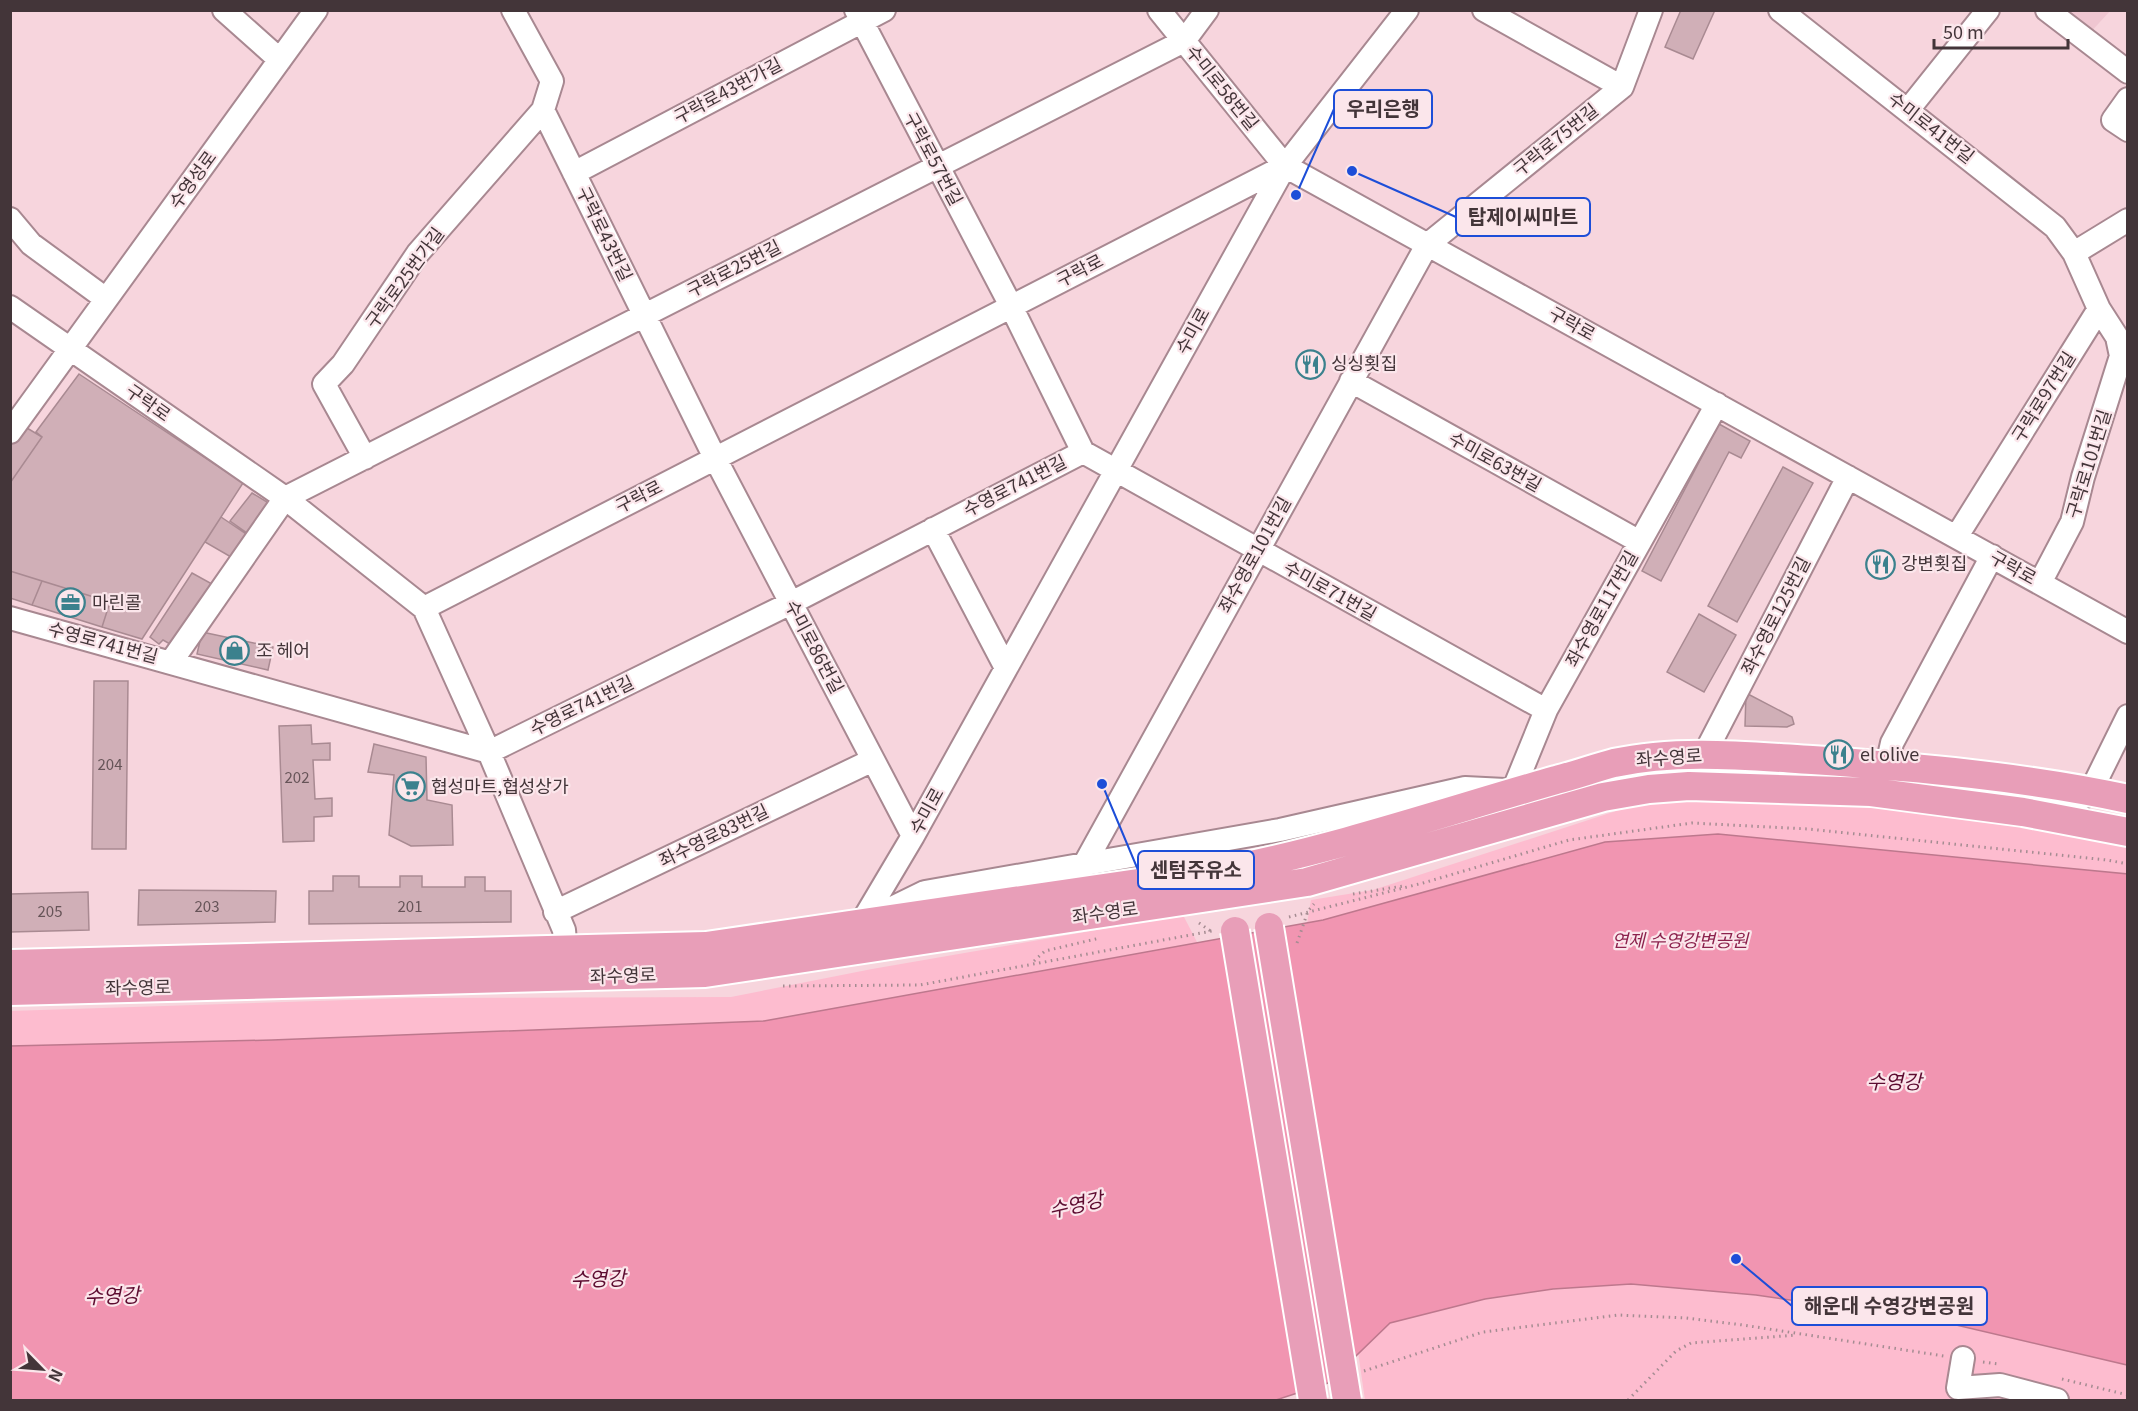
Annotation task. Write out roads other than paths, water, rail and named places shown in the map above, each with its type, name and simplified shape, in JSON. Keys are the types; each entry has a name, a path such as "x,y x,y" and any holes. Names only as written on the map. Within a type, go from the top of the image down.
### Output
{"main road":[{"name":"좌수영로","path":"10,964 529,952 567,964 705,973 846,952 1262,876 1302,855 1513,791 1613,763 1650,757 1704,755 1887,765 2091,791 2127,799"},
{"name":"좌수영로","path":"1262,876 1307,882 1603,797 1689,786 1871,792 2024,812 2127,832"},
{"path":"1262,876 1347,1400"},
{"name":"좌수영로","path":"10,991 567,964 861,923 1229,882"},
{"path":"1229,882 1235,931 1313,1401"}],"street":[{"path":"224,10 280,60"},
{"name":"수영성로","path":"10,432 316,10"},
{"path":"513,10 552,81 543,110"},
{"name":"구락로43번가길","path":"574,173 858,16 884,10"},
{"name":"수미로58번길","path":"1159,10 1285,166"},
{"path":"1184,41 1207,10"},
{"name":"수미로","path":"846,952 913,836 1285,166 1407,10"},
{"path":"1484,10 1622,87 1651,10"},
{"path":"1908,110 1988,10"},
{"path":"2047,10 2127,72"},
{"name":"수미로41번길","path":"1795,15 1908,110 2055,227 2074,253"},
{"name":"구락로57번길","path":"858,16 1011,306"},
{"name":"구락로25번길","path":"285,498 1184,41"},
{"name":"구락로75번길","path":"1427,245 1622,87"},
{"path":"2127,99 2113,120 2127,130"},
{"name":"구락로43번길","path":"543,110 715,458"},
{"name":"구락로25번가길","path":"365,458 324,384 343,364 418,253 543,110"},
{"name":"구락로","path":"10,307 285,498 424,608 1285,166 2127,632"},
{"path":"10,219 31,244 106,299"},
{"path":"2127,220 2074,253 2099,309 2127,319"},
{"name":"좌수영로101번길","path":"1084,865 1427,245"},
{"path":"1011,306 1083,452"},
{"name":"구락로97번길","path":"1957,536 2099,309"},
{"name":"구락로101번길","path":"2040,583 2072,522 2083,477 2121,356 2117,337 2099,309"},
{"name":"수미로63번길","path":"1351,381 1640,542"},
{"name":"좌수영로117번길","path":"1513,791 1545,710 1717,404"},
{"name":"수영로741번길","path":"10,618 489,752 791,603 1083,452 1115,472"},
{"name":"수미로86번길","path":"715,458 913,836"},
{"name":"수미로71번길","path":"1115,472 1545,710"},
{"name":"좌수영로125번길","path":"1704,755 1848,477"},
{"path":"171,662 285,498"},
{"path":"933,529 1006,668"},
{"path":"1887,765 1892,743 1992,556"},
{"path":"424,608 489,752 564,930 567,964"},
{"path":"2091,791 2127,716"},
{"name":"좌수영로83번길","path":"555,912 873,760"},
{"path":"861,923 926,892 1280,830 1465,788 1513,791 1519,822"},
{"name":"좌수영로","path":"2024,812 2043,802 2069,804 2082,800 2091,791"},
{"path":"1963,1358 1958,1388 2000,1386 2056,1401"}],"water":[{"name":"수영강","path":"1718,834 2128,874 2127,1365 1952,1324 1756,1295 1631,1284 1553,1289 1485,1299 1390,1323 1328,1383 1276,1400 11,1400 10,1046 272,1040 764,1021 1323,920 1605,842"}],"place":[{"name":"탑제이씨마트","path":"1352,171"},
{"name":"우리은행","path":"1296,195"},
{"name":"싱싱횟집","path":"1310,364"},
{"name":"강변횟집","path":"1880,564"},
{"name":"마린콜","path":"71,603"},
{"name":"조 헤어","path":"235,651"},
{"name":"el olive","path":"1839,755"},
{"name":"센텀주유소","path":"1102,784"},
{"name":"협성마트,협성상가","path":"410,787"},
{"name":"해운대 수영강변공원","path":"1736,1259"}],"park label":[{"name":"연제 수영강변공원","path":"1680,941"}]}
